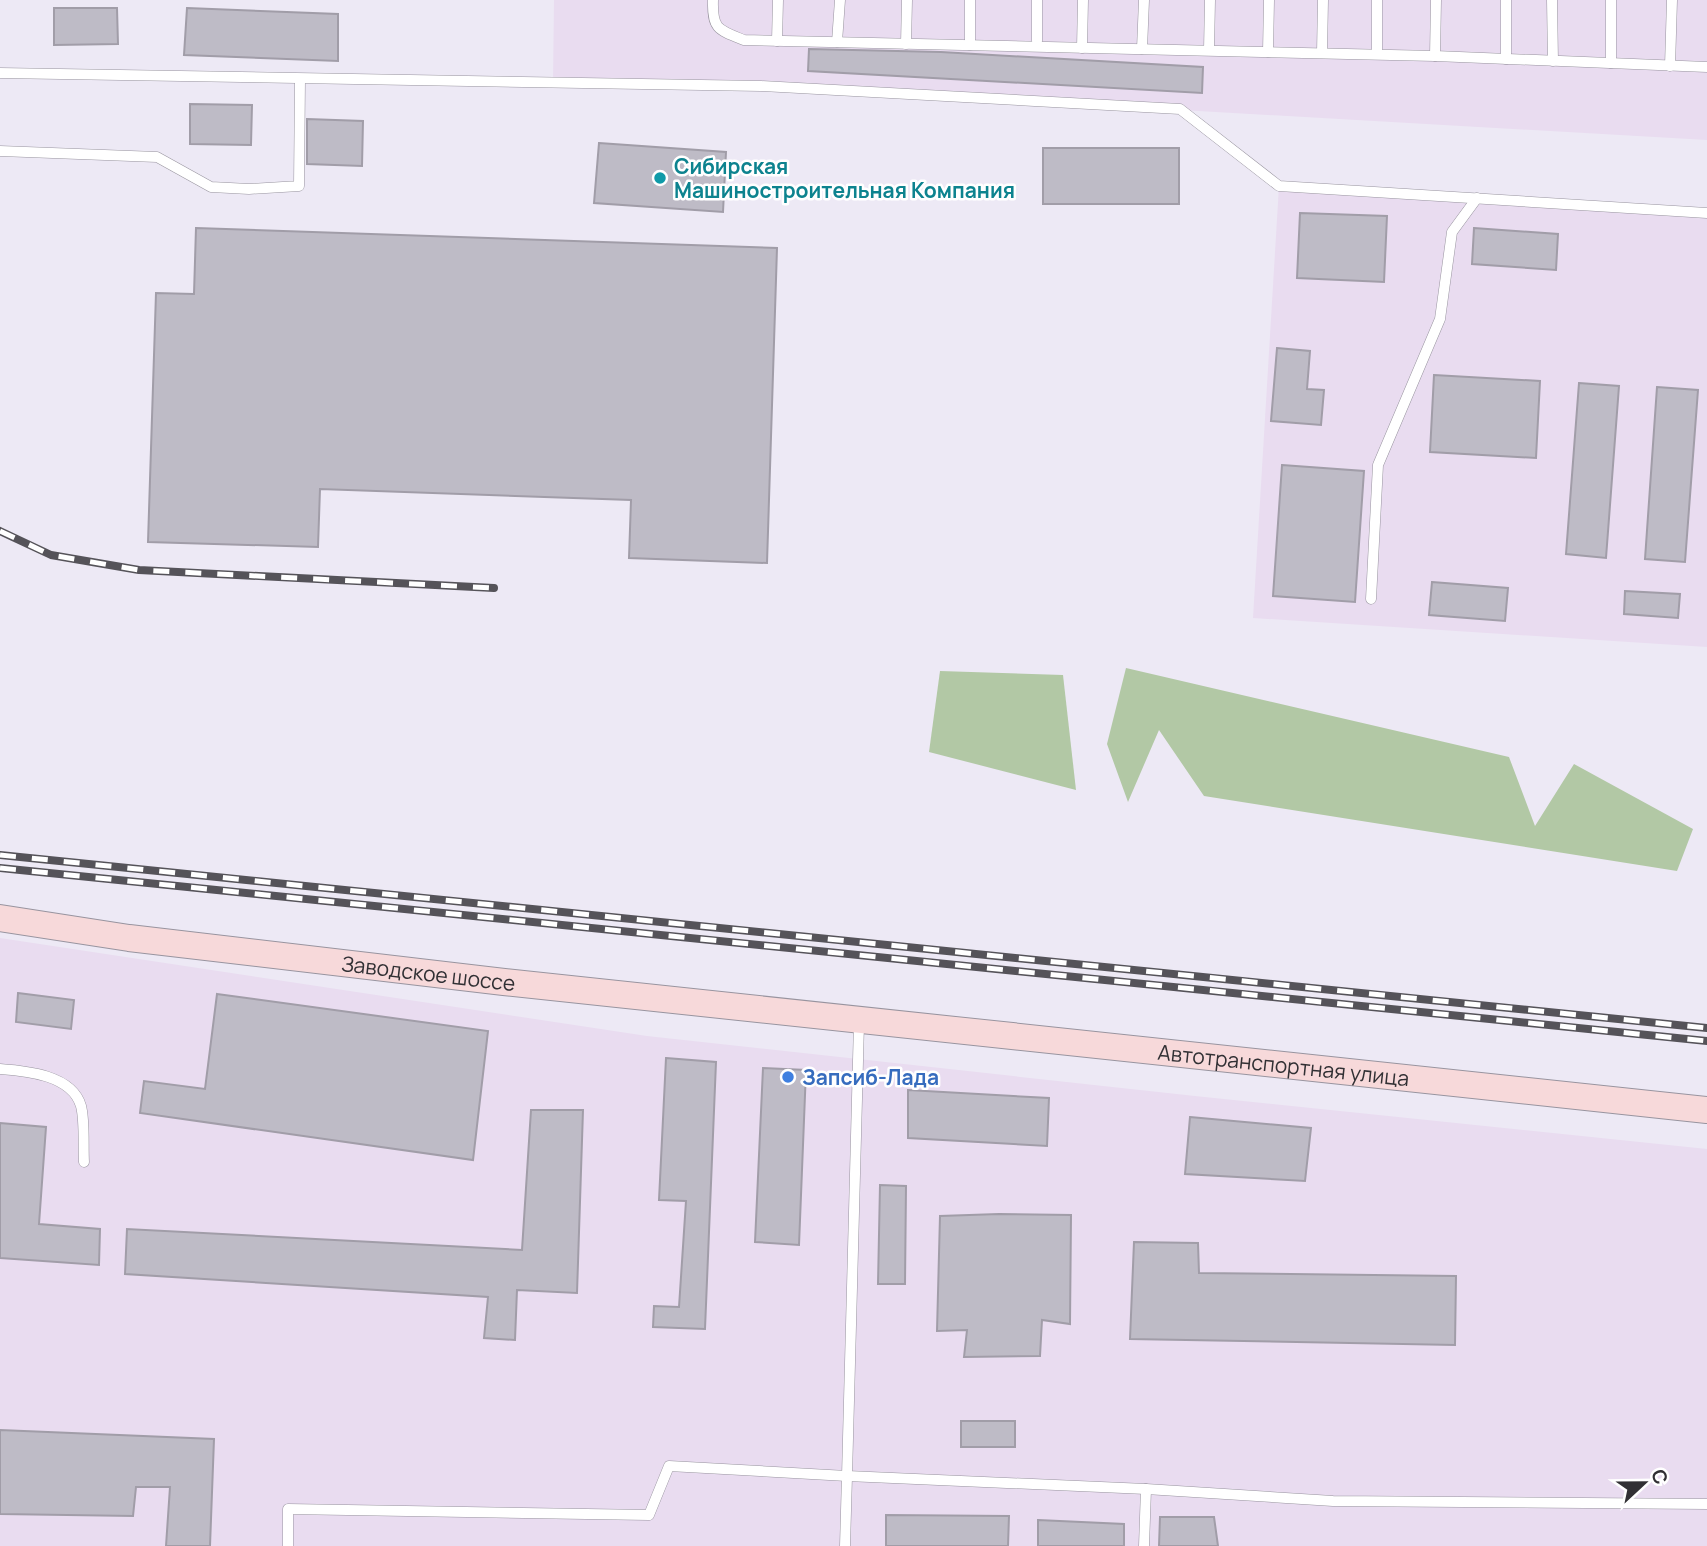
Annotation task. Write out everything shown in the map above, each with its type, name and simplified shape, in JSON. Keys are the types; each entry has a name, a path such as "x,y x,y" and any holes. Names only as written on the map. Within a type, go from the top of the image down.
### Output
{"main road":[{"name":"Заводское шоссе","path":"0,918 128,938 504,982 860,1019"},
{"name":"Автотранспортная улица","path":"860,1019 1707,1110"}],"lane":[{"path":"713,0 712,19 720,30 744,40 1377,54 1707,67"},
{"path":"777,41 778,0"},
{"path":"837,42 840,0"},
{"path":"906,44 907,0"},
{"path":"970,45 971,0"},
{"path":"1037,0 1037,41"},
{"path":"1082,48 1083,0"},
{"path":"1142,49 1144,0"},
{"path":"1209,0 1209,50"},
{"path":"1268,52 1269,0"},
{"path":"1322,53 1323,0"},
{"path":"1377,0 1377,54"},
{"path":"1435,56 1436,0"},
{"path":"1506,0 1506,59"},
{"path":"1552,0 1553,61"},
{"path":"1611,0 1611,63"},
{"path":"1670,66 1672,0"},
{"path":"0,73 761,86 1180,109 1279,186 1707,213"},
{"path":"0,151 157,157 211,187 248,189 299,186 300,79"},
{"path":"1371,599 1378,465 1440,319 1452,232 1477,198"},
{"path":"845,1546 860,1019"},
{"path":"0,1069 29,1071 68,1087 81,1105 84,1162"},
{"path":"288,1546 288,1509 649,1516 669,1466 1146,1489 1333,1501 1707,1504"},
{"path":"1144,1546 1146,1489"}],"shaded area":[{"path":"554,0 1707,0 1707,140 761,86 553,82"},
{"path":"1279,186 1707,213 1707,647 1253,618"},
{"path":"0,938 647,1036 1707,1149 1707,1546 0,1546"}],"green space":[{"path":"1126,668 1509,757 1535,826 1574,764 1693,829 1677,871 1204,796 1159,730 1128,802 1107,744"},
{"path":"940,671 1063,675 1076,790 929,752"}],"building":[{"path":"54,8 117,8 118,44 54,45"},
{"path":"187,8 338,14 338,61 184,55"},
{"path":"809,49 941,52 1203,67 1202,93 808,71"},
{"path":"190,104 252,105 251,145 190,144"},
{"path":"307,119 363,121 362,166 307,164"},
{"name":"Сибирская Машиностроительная Компания","path":"599,143 726,152 723,212 594,203"},
{"path":"1043,148 1179,148 1179,204 1043,204"},
{"path":"1300,213 1387,216 1384,282 1297,278"},
{"path":"196,228 777,248 767,563 629,558 631,500 320,489 318,547 148,542 156,293 194,294"},
{"path":"1474,228 1558,234 1556,270 1472,264"},
{"path":"1277,348 1310,351 1307,389 1324,390 1321,425 1271,421"},
{"path":"1434,375 1540,381 1536,458 1430,452"},
{"path":"1579,383 1619,386 1606,558 1566,554"},
{"path":"1657,387 1698,390 1685,562 1645,559"},
{"path":"1282,465 1364,471 1355,602 1273,596"},
{"path":"1432,582 1508,588 1505,621 1429,615"},
{"path":"1625,591 1680,594 1678,618 1624,614"},
{"path":"18,993 74,1000 71,1029 16,1022"},
{"path":"217,994 488,1031 473,1160 140,1113 144,1081 205,1089"},
{"path":"666,1058 716,1062 705,1329 653,1327 654,1306 679,1307 686,1201 659,1200"},
{"path":"763,1068 806,1070 799,1245 755,1242"},
{"path":"908,1090 1049,1098 1047,1146 908,1138"},
{"path":"531,1110 583,1110 577,1293 517,1290 515,1340 484,1338 488,1297 125,1274 127,1229 522,1250"},
{"path":"1190,1117 1311,1128 1305,1181 1185,1174"},
{"path":"0,1123 46,1127 39,1224 100,1229 99,1265 0,1258"},
{"path":"880,1185 906,1186 905,1284 878,1284"},
{"path":"1071,1215 1070,1324 1042,1320 1040,1356 964,1357 967,1330 937,1331 940,1216"},
{"path":"1134,1242 1198,1243 1199,1273 1456,1276 1455,1345 1130,1339"},
{"path":"961,1421 1015,1421 1015,1447 961,1447"},
{"path":"0,1430 214,1439 210,1546 166,1546 170,1487 136,1487 133,1516 0,1514"},
{"path":"886,1515 1009,1516 1008,1546 886,1546"},
{"path":"1160,1517 1214,1517 1218,1546 1159,1546"},
{"path":"1038,1520 1124,1524 1124,1546 1038,1546"}],"railway":[{"path":"0,531 51,555 139,570 494,588"},
{"path":"0,855 1707,1028"},
{"path":"0,868 1707,1041"}],"place":[{"name":"Сибирская Машиностроительная Компания","path":"660,178"},
{"name":"Запсиб-Лада","path":"788,1077"}]}
